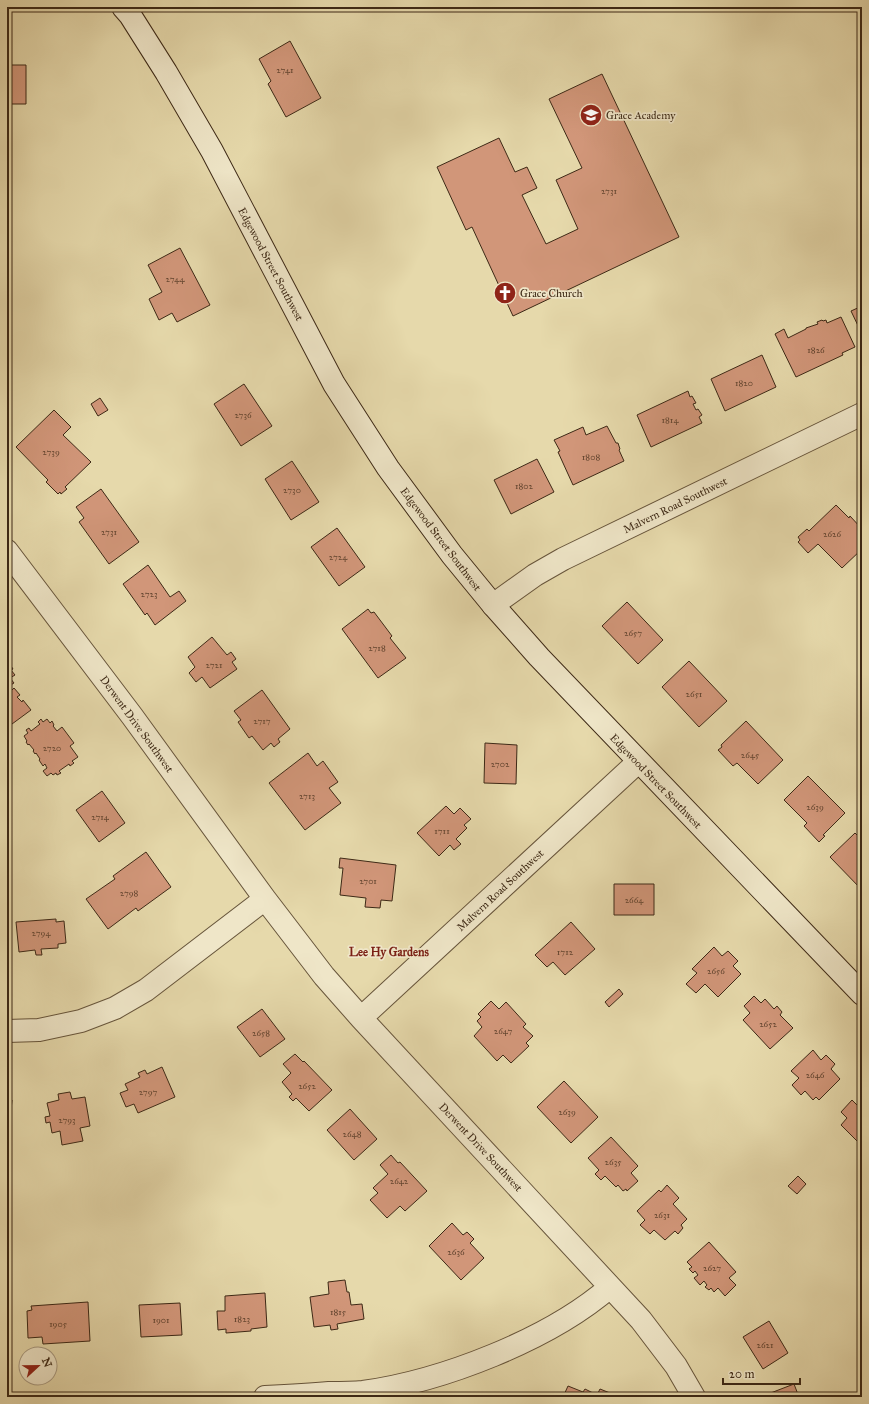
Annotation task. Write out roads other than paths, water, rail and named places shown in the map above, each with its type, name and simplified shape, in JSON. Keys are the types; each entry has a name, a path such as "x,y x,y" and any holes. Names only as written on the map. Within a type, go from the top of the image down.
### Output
{"street":[{"name":"Edgewood Street Southwest","path":"123,7 130,15 166,72 212,151 334,384 388,468 452,555 493,606 539,657 862,994"},
{"name":"Malvern Road Southwest","path":"493,606 535,575 563,559 861,417"},
{"name":"Derwent Drive Southwest","path":"7,551 132,716 265,899 324,976 361,1018 641,1320 676,1366 694,1397"},
{"name":"Malvern Road Southwest","path":"361,1018 638,762"},
{"path":"7,1031 46,1029 82,1021 115,1008 146,990 265,899"},
{"path":"266,1397 362,1392 405,1384 457,1368 519,1344 568,1318 610,1287"}],"place":[{"name":"Grace Academy","path":"591,115"},
{"name":"Grace Church","path":"505,293"}],"district":[{"name":"Lee Hy Gardens","path":"389,952"}]}
